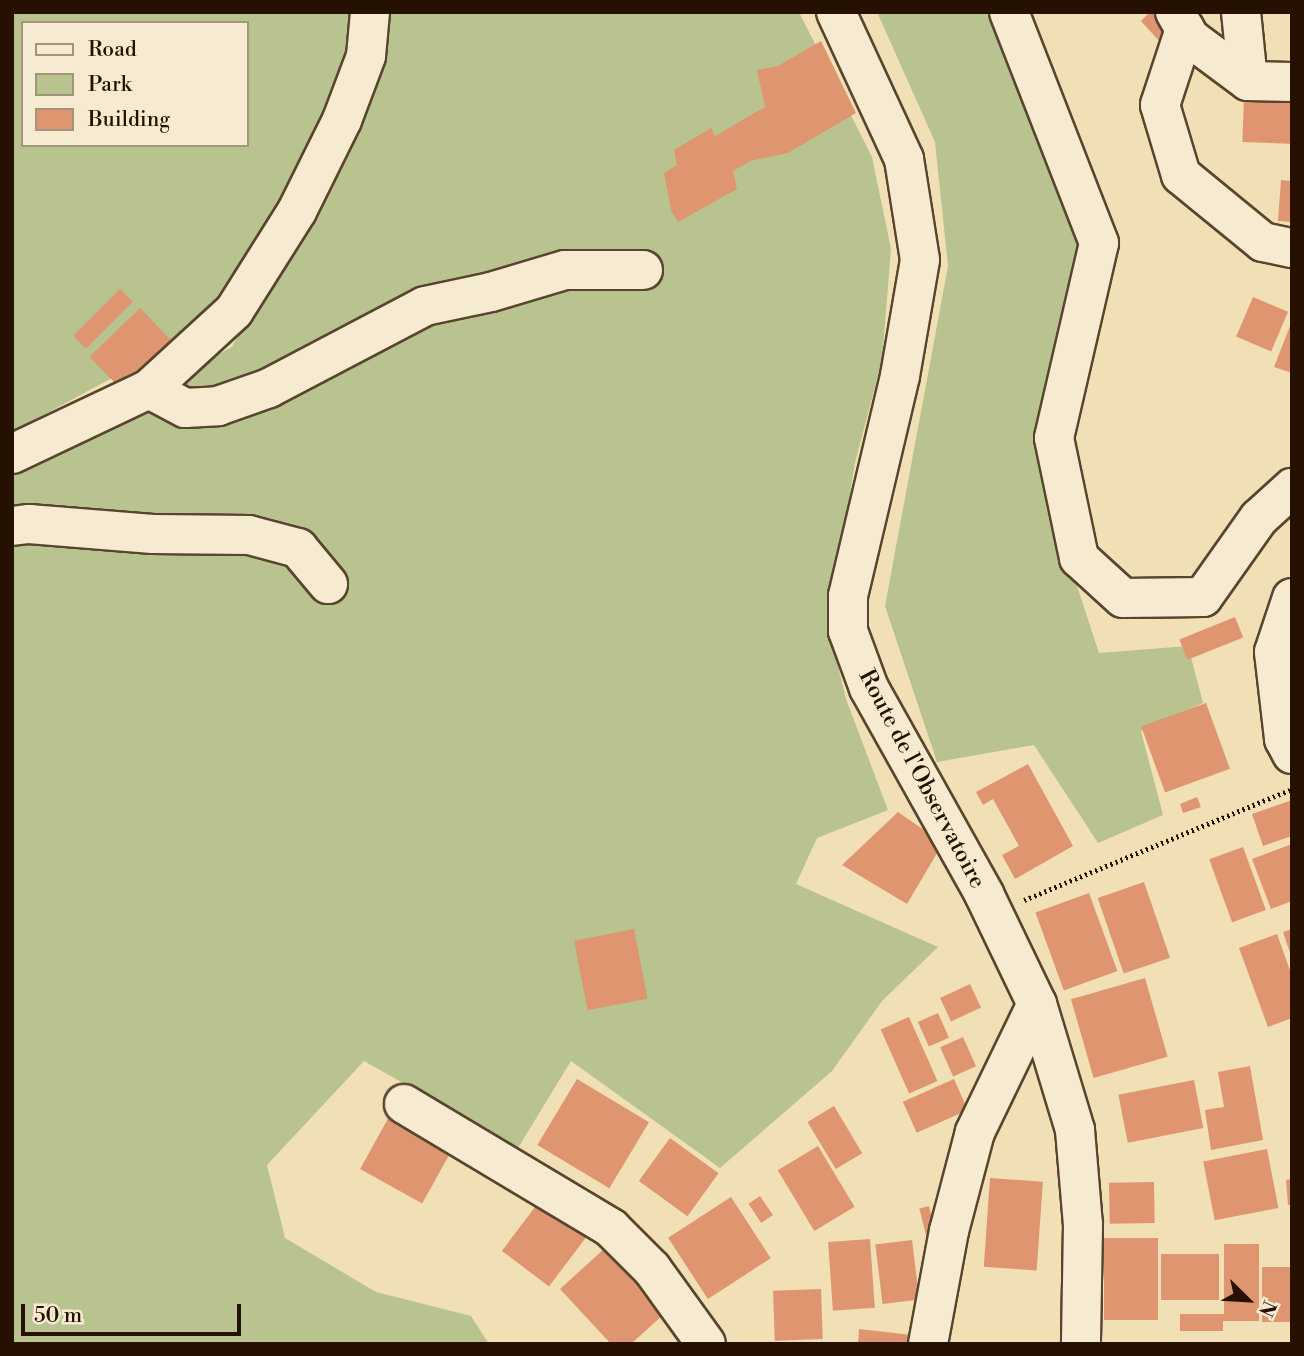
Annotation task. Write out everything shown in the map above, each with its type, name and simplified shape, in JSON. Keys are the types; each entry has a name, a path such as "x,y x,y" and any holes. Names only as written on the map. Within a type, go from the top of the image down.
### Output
{"street":[{"path":"12,454 149,389 234,311 297,211 342,120 366,56 370,12"},
{"name":"Route de l'Observatoire","path":"835,12 904,159 920,260 900,376 848,596 848,631 869,688 993,913 1037,1004 1075,1130 1083,1225 1081,1344"},
{"path":"1009,12 1099,243 1054,439 1079,558 1123,598 1203,597 1259,518 1292,488"},
{"path":"1241,12 1248,81"},
{"path":"1180,21 1191,38 1248,81 1292,82"},
{"path":"1180,21 1160,105 1181,175 1263,242 1292,248"},
{"path":"149,389 185,408 218,406 270,388 425,306 491,292 565,270 643,270"},
{"path":"12,526 29,524 153,534 249,535 298,548 328,584"},
{"path":"1292,598 1274,652 1284,739 1292,754"},
{"path":"928,1344 949,1231 975,1132 1037,1004"},
{"path":"404,1104 611,1228 652,1269 706,1344"}],"path":[{"path":"993,913 1292,789"}],"green space":[{"path":"12,12 352,12 347,57 327,123 274,232 197,332 12,432"},
{"path":"384,12 799,12 872,157 891,249 882,360 855,463 828,626 846,699 888,810 817,838 796,884 938,947 882,1001 832,1071 720,1168 571,1061 518,1148 364,1061 267,1165 285,1238 376,1292 471,1316 489,1344 12,1344 12,468 232,347 340,146"},
{"path":"877,12 987,12 1091,256 1057,502 1065,549 1099,653 1188,646 1203,703 1141,731 1163,815 1098,843 1034,745 937,762 885,606 948,266 935,142"}],"building":[{"path":"1150,12 1167,12 1179,25 1160,42 1141,21"},
{"path":"821,41 856,113 788,153 750,161 733,171 737,189 678,222 671,210 664,173 677,165 674,150 711,128 715,136 765,107 757,70 778,66"},
{"path":"1244,96 1292,98 1290,144 1242,142"},
{"path":"1281,180 1292,181 1292,222 1278,221"},
{"path":"120,289 133,302 86,348 73,336"},
{"path":"1253,297 1288,312 1271,351 1236,337"},
{"path":"140,308 176,345 126,394 90,357"},
{"path":"1292,321 1292,373 1274,367"},
{"path":"1235,617 1243,637 1188,660 1179,639"},
{"path":"1206,703 1230,769 1165,792 1141,727"},
{"path":"1028,764 1073,846 1015,879 1002,855 1019,846 993,799 983,805 976,792"},
{"path":"1197,797 1201,807 1183,813 1180,804"},
{"path":"1292,800 1292,836 1263,846 1252,814"},
{"path":"898,812 943,843 907,904 842,865"},
{"path":"1292,844 1292,901 1271,909 1252,859"},
{"path":"1243,847 1266,910 1232,922 1209,859"},
{"path":"1144,882 1170,958 1124,974 1098,898"},
{"path":"1089,893 1117,971 1064,990 1035,912"},
{"path":"634,929 648,999 588,1010 574,941"},
{"path":"1292,929 1292,956 1291,956 1283,932"},
{"path":"1277,934 1292,976 1292,1018 1268,1027 1239,948"},
{"path":"1145,978 1168,1057 1094,1078 1071,999"},
{"path":"970,984 981,1008 951,1022 940,998"},
{"path":"938,1013 949,1038 929,1047 918,1022"},
{"path":"909,1017 937,1081 909,1094 881,1030"},
{"path":"963,1037 976,1066 953,1076 940,1047"},
{"path":"1250,1066 1263,1140 1211,1150 1205,1110 1224,1107 1218,1072"},
{"path":"577,1079 649,1122 609,1188 537,1145"},
{"path":"954,1079 968,1110 917,1133 903,1102"},
{"path":"1194,1080 1203,1128 1128,1143 1118,1095"},
{"path":"395,1106 457,1140 422,1203 360,1169"},
{"path":"834,1106 862,1153 836,1169 807,1122"},
{"path":"670,1138 719,1173 687,1216 639,1181"},
{"path":"818,1146 855,1207 814,1231 778,1170"},
{"path":"1267,1149 1278,1208 1215,1220 1203,1161"},
{"path":"990,1178 1043,1182 1037,1270 984,1267"},
{"path":"1292,1179 1292,1205 1288,1205 1286,1180"},
{"path":"1154,1182 1155,1223 1110,1224 1109,1183"},
{"path":"760,1196 773,1215 761,1223 748,1204"},
{"path":"731,1197 771,1258 708,1299 668,1238"},
{"path":"541,1199 588,1235 549,1286 502,1251"},
{"path":"929,1206 938,1242 928,1244 919,1208"},
{"path":"616,1238 675,1304 631,1344 611,1344 560,1289"},
{"path":"1104,1238 1158,1238 1158,1320 1104,1320"},
{"path":"870,1239 875,1308 833,1311 828,1242"},
{"path":"912,1240 919,1300 883,1304 875,1245"},
{"path":"1224,1244 1259,1244 1259,1321 1223,1321 1223,1331 1180,1331 1180,1314 1224,1314"},
{"path":"1161,1254 1219,1254 1219,1300 1161,1300"},
{"path":"1262,1267 1292,1267 1292,1322 1262,1322"},
{"path":"821,1289 823,1339 775,1341 773,1291"},
{"path":"859,1329 912,1335 911,1344 858,1344"}]}
